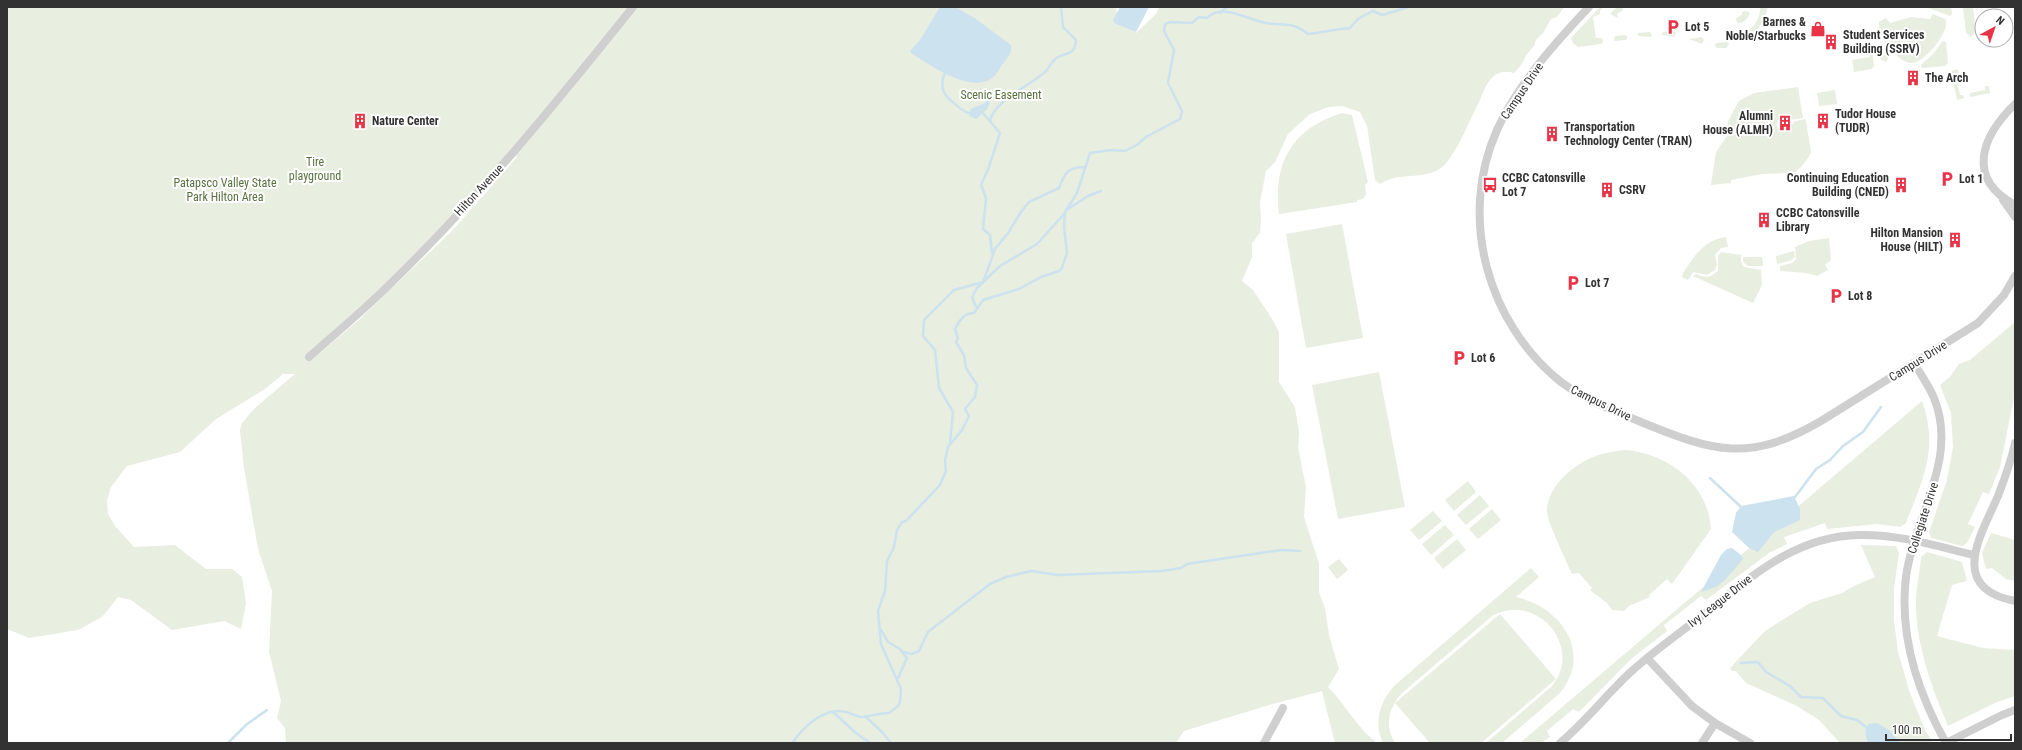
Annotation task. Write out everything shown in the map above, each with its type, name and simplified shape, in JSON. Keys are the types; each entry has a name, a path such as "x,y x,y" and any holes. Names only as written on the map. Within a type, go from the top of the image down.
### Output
{"street":[{"name":"Hilton Avenue","path":"309,357 390,284 489,180 528,136 633,7"},
{"name":"Campus Drive","path":"1589,7 1550,50 1513,100 1492,141 1482,178 1479,220 1485,261 1503,312 1516,335 1530,352 1562,382 1587,398 1690,441 1711,447 1732,449 1774,444 1798,435 1978,323 2004,295 2015,276"},
{"path":"2015,104 1994,127 1984,147 1983,160 1987,176 2015,217"},
{"path":"1999,194 2015,205"},
{"name":"Collegiate Drive","path":"1914,363 1934,399 1941,431 1941,452 1938,470 1914,541 1906,577 1905,605 1907,632 1913,665 1923,696 1946,743"},
{"path":"2015,443 2006,477 1977,543 1974,555 1976,575 1983,585 1993,593 2015,601"},
{"name":"Ivy League Drive","path":"1560,743 1647,658 1768,564 1803,545 1838,537 1857,535 1896,536 1974,555"},
{"path":"1647,658 1680,695 1715,723 1750,743"},
{"path":"1264,743 1283,708"},
{"path":"1946,743 2015,710"},
{"path":"1702,743 1715,723"}],"green space":[{"path":"7,7 1116,7 1117,14 1136,33 1156,14 1159,7 1564,7 1557,17 1551,19 1543,33 1536,40 1534,46 1514,73 1501,72 1496,74 1489,81 1452,156 1440,168 1424,174 1388,180 1380,184 1375,180 1367,126 1360,112 1342,106 1328,107 1310,114 1288,134 1275,162 1266,171 1260,202 1260,233 1252,243 1252,257 1242,281 1253,290 1279,332 1279,382 1295,407 1299,433 1298,448 1306,487 1304,517 1319,564 1319,592 1325,608 1329,635 1339,669 1328,687 1363,730 1377,743 1335,743 1322,691 1269,705 1184,731 1176,743 286,743 285,728 277,718 281,701 269,652 272,591 258,549 244,468 240,430 242,423 255,408 295,374 283,374 265,389 216,419 180,452 127,466 111,487 107,500 108,514 115,526 134,547 175,545 206,569 232,569 242,577 246,603 241,629 224,621 172,630 131,600 118,597 102,617 78,630 29,638 7,629","holes":["515,155 517,157 452,231 392,288","391,288 360,319 308,363"]},
{"path":"1600,7 1603,7 1600,14 1593,17 1596,38 1602,38 1603,42 1601,44 1578,47 1573,43 1571,38"},
{"path":"1617,7 1622,7 1623,10 1617,14 1618,18 1610,14"},
{"path":"1760,7 1768,7 1762,23 1755,33 1740,42 1739,38 1751,29 1757,21"},
{"path":"1926,7 1951,7 1952,14 1950,16"},
{"path":"1963,7 1973,7 1974,33 1971,37 1966,33"},
{"path":"1746,11 1750,13 1745,21 1737,23 1736,18 1742,15 1742,12"},
{"path":"1933,14 1945,19 1946,24 1944,31 1941,38 1930,52 1917,62 1909,63 1900,58 1891,50 1882,37 1879,22 1886,18 1890,23 1911,17 1930,19"},
{"path":"1674,31 1676,33 1674,37 1662,35 1663,32"},
{"path":"1650,32 1652,35 1650,37 1638,36 1638,33"},
{"path":"1625,35 1628,37 1626,40 1614,41 1615,36"},
{"path":"1702,37 1704,40 1702,44 1689,39"},
{"path":"1870,37 1874,66 1871,69 1854,72 1852,60 1870,57 1867,38"},
{"path":"1943,41 1946,42 1948,63 1945,66 1922,68 1921,65 1933,54"},
{"path":"1727,42 1729,44 1726,48 1717,48 1715,46 1716,43"},
{"path":"1877,46 1881,46 1890,56 1886,62 1881,60"},
{"path":"1957,69 1959,73 1955,75 1960,95 1963,95 1964,98 1957,100 1951,71"},
{"path":"1985,86 1989,86 1990,93 1970,97 1970,93 1985,90"},
{"path":"1798,87 1803,118 1790,120 1789,117 1785,118 1784,115 1781,116 1781,119 1777,120 1778,125 1776,124 1781,132 1792,129 1791,124 1794,124 1793,122 1805,119 1811,152 1801,167 1794,173 1787,176 1786,173 1762,174 1731,180 1731,183 1711,185 1716,152 1727,136 1728,121 1739,101 1754,93"},
{"path":"1835,90 1837,104 1819,106 1817,93"},
{"path":"1342,113 1352,115 1368,182 1365,185 1366,194 1363,199 1357,200 1357,202 1279,214 1279,179 1289,150 1310,128 1324,120"},
{"path":"1342,224 1363,338 1306,348 1286,234"},
{"path":"1726,237 1728,247 1721,248 1715,255 1717,264 1715,270 1707,275 1693,272 1688,280 1682,277 1687,266 1701,249 1712,241"},
{"path":"1829,238 1831,260 1825,265 1828,270 1817,276 1806,273 1780,271 1780,266 1792,263 1796,259 1795,247 1809,241"},
{"path":"1794,251 1795,257 1792,260 1777,264 1776,256"},
{"path":"1721,252 1741,255 1741,262 1744,267 1761,270 1762,285 1753,303 1693,276 1696,274 1703,276 1713,275 1718,270 1718,256"},
{"path":"1743,257 1762,257 1763,266 1748,266 1743,262"},
{"path":"2015,322 2015,393 2000,467 1989,494 1983,492 1968,524 1975,527 1967,543 1962,546 1931,538 1929,532 1947,480 1953,447 1951,413 1940,385 1950,377 1959,364 1970,360"},
{"path":"1379,372 1405,507 1338,519 1312,385"},
{"path":"1922,401 1927,418 1929,449 1923,477 1906,523 1900,527 1877,524 1827,529 1825,523 1784,537 1787,544 1769,553 1706,600 1701,596 1664,625 1667,631 1631,659 1579,712 1573,709 1547,731 1550,737 1541,743 1520,743"},
{"path":"1626,450 1657,458 1684,474 1694,485 1702,498 1708,513 1711,529 1672,584 1667,579 1649,595 1650,597 1629,606 1624,611 1612,610 1607,603 1590,590 1592,588 1579,573 1572,574 1553,532 1547,511 1548,502 1557,484 1571,470 1588,459 1611,452"},
{"path":"1468,481 1476,492 1454,511 1445,500"},
{"path":"1480,495 1489,506 1466,525 1457,515"},
{"path":"1492,509 1501,520 1478,539 1469,529"},
{"path":"1433,511 1442,521 1419,540 1410,530"},
{"path":"1445,525 1454,535 1431,555 1422,544"},
{"path":"1991,533 2015,540 2015,581 2006,579 1992,568 1986,569 1982,553"},
{"path":"1457,539 1466,550 1443,569 1434,558"},
{"path":"1861,545 1896,546 1899,553 1894,589 1894,620 1898,652 1910,693 1925,730 1933,743 1840,743 1819,720 1797,706 1746,683 1736,671 1732,671 1730,668 1765,631 1779,622 1810,603 1842,593 1875,577"},
{"path":"1927,552 1962,562 1967,581 1952,585 1937,636 1983,648 2015,650 2015,696 1997,702 1948,726 1927,669 1917,624 1916,596 1921,557"},
{"path":"1339,559 1348,570 1337,579 1328,567"},
{"path":"1531,568 1539,577 1516,597 1532,602 1546,610 1558,621 1567,633 1572,647 1573,662 1569,678 1560,693 1502,743 1486,743 1552,686 1560,670 1562,655 1559,640 1550,627 1539,617 1524,611 1509,610 1492,616 1402,693 1391,711 1389,723 1395,743 1383,743 1380,735 1378,720 1385,699 1394,686"},
{"path":"1500,614 1556,679 1481,743 1430,743 1395,703"}],"water":[{"path":"940,7 957,8 976,19 1011,45 1009,56 992,78 983,82 973,83 962,80 950,76 911,53 910,51 920,40"},
{"path":"1120,7 1149,7 1136,32 1114,23 1113,20"},
{"path":"987,102 990,103 987,109 976,119 969,116 971,109"},
{"path":"1794,496 1800,509 1800,520 1774,532 1758,552 1749,548 1732,532 1736,513 1741,506"},
{"path":"1732,548 1742,556 1743,559 1725,580 1716,587 1701,592 1721,555 1727,549"},
{"path":"1877,723 1889,730 1900,743 1868,743 1866,728 1869,724"}],"waterway":[{"path":"990,121 998,107 1013,94 1044,73 1056,58 1073,51 1076,40 1063,27 1061,7"},
{"path":"1220,13 1227,7"},
{"path":"792,743 807,726 819,717 826,714 843,711 864,717 889,713 898,706 900,702 901,689 881,644 878,611 885,591 887,561 894,547 897,530 902,522 906,521 940,485 946,471 945,460 948,447 962,430 969,416 965,409 975,397 977,385 966,368 964,355 956,342 958,338 955,329 960,320 967,314 974,313 983,300 1019,289 1041,277 1059,271 1062,268 1067,253 1064,227 1065,212 1077,193 1090,153 1111,150 1125,151 1137,145 1146,137 1180,119 1182,111 1168,83 1174,50 1164,31 1165,24 1170,22 1192,23 1199,17 1207,18 1219,12 1226,12 1268,23 1291,25 1308,34 1350,28 1359,18 1373,11 1382,15 1409,7"},
{"path":"945,73 942,82 942,87 945,94 961,109 969,113"},
{"path":"987,92 987,102"},
{"path":"983,113 1000,133 989,167 981,185 986,198 983,229 990,235 992,253"},
{"path":"984,280 995,249 1029,202 1059,188 1065,174 1071,169 1086,167"},
{"path":"1068,209 1088,196 1101,191"},
{"path":"976,307 972,297 977,288 1000,266 1037,244 1065,213"},
{"path":"950,443 953,412 939,388 935,350 923,336 924,320 954,290 983,282"},
{"path":"1795,497 1816,469 1830,460 1843,446 1863,432 1881,407"},
{"path":"1710,478 1740,506"},
{"path":"903,652 912,654 919,651 928,632 990,584 1006,577 1031,571 1058,575 1162,571 1181,568 1187,564 1281,550 1300,551"},
{"path":"881,630 888,642 900,649 907,658 898,678"},
{"path":"1741,663 1758,662 1766,672 1790,686 1801,697 1823,698 1841,716 1857,720 1866,727"},
{"path":"228,743 247,724 267,710"},
{"path":"833,712 856,733 870,743"},
{"path":"865,716 891,743"}],"place":[{"name":"Lot 5","path":"1673,27"},
{"name":"Barnes & Noble/Starbucks","path":"1818,29"},
{"name":"Student Services Building (SSRV)","path":"1831,42"},
{"name":"The Arch","path":"1913,78"},
{"name":"Nature Center","path":"360,121"},
{"name":"Tudor House (TUDR)","path":"1823,121"},
{"name":"Alumni House (ALMH)","path":"1785,123"},
{"name":"Transportation Technology Center (TRAN)","path":"1552,134"},
{"name":"Lot 1","path":"1947,179"},
{"name":"CCBC Catonsville Lot 7","path":"1490,185"},
{"name":"Continuing Education Building (CNED)","path":"1901,185"},
{"name":"CSRV","path":"1607,190"},
{"name":"CCBC Catonsville Library","path":"1764,220"},
{"name":"Hilton Mansion House (HILT)","path":"1955,240"},
{"name":"Lot 7","path":"1573,283"},
{"name":"Lot 8","path":"1836,296"},
{"name":"Lot 6","path":"1459,358"}],"park label":[{"name":"Scenic Easement","path":"1001,95"},
{"name":"Tire playground","path":"315,169"},
{"name":"Patapsco Valley State Park Hilton Area","path":"225,190"}]}
